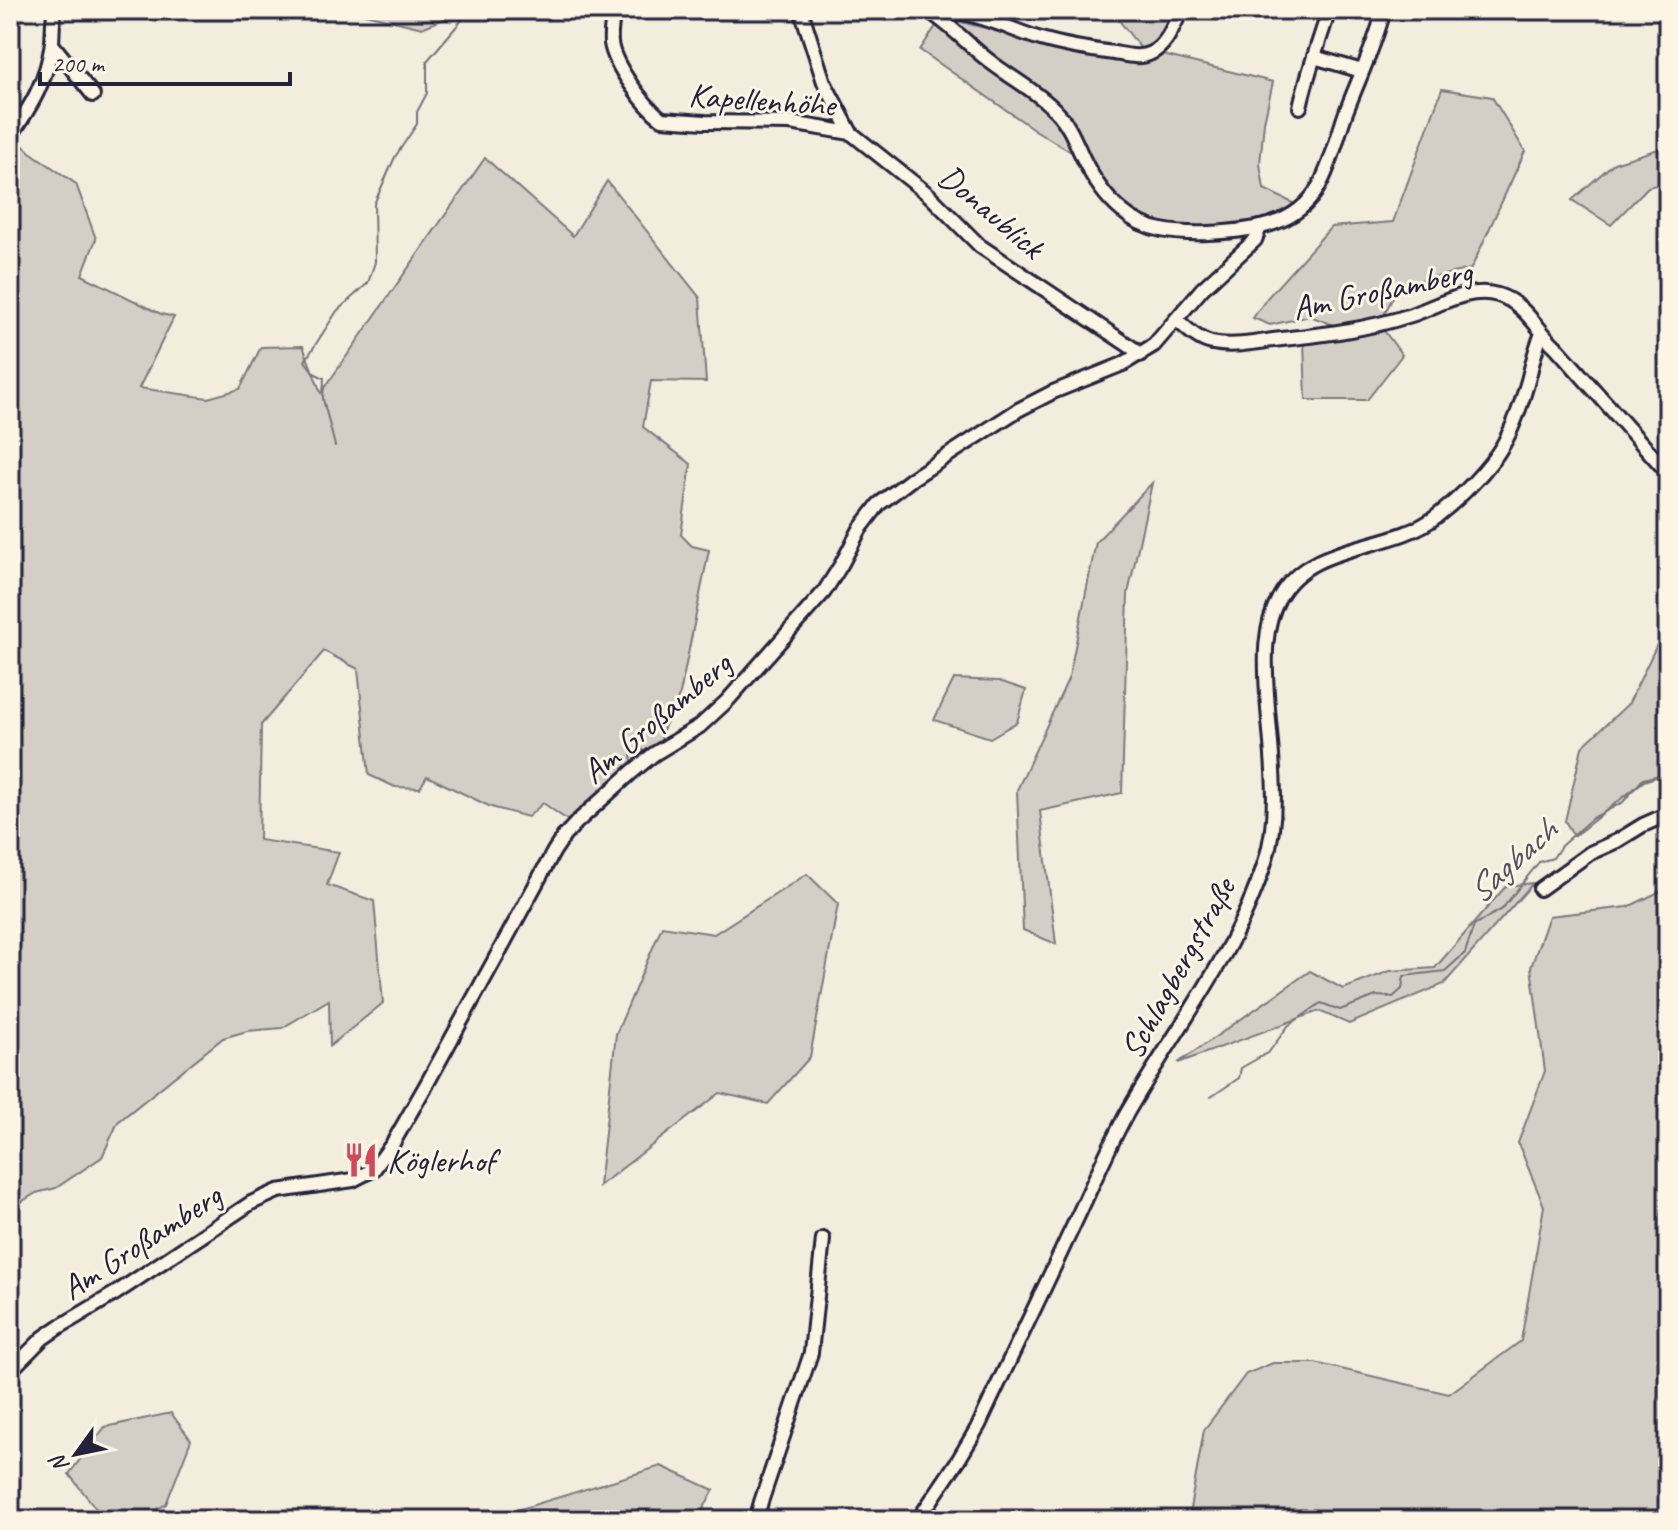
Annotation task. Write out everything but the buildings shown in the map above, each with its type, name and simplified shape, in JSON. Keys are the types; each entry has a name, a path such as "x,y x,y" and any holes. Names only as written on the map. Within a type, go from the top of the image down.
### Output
{"street":[{"path":"10,137 38,93 52,44 55,10"},
{"name":"Kapellenhöhe","path":"614,10 611,33 614,54 642,98 662,119 790,123 851,133"},
{"name":"Kapellenhöhe","path":"801,10 824,82 851,133"},
{"path":"1300,107 1305,80 1329,10"},
{"path":"930,12 1056,111 1076,138 1097,182 1124,214 1139,223 1171,232 1206,233 1271,226 1304,207 1310,200 1320,186 1384,10"},
{"path":"930,12 962,13 1041,39 1137,56 1150,54 1161,47 1180,13"},
{"path":"52,44 93,95"},
{"path":"1314,57 1362,71"},
{"name":"Donaublick","path":"851,133 929,195 980,246 1140,355"},
{"name":"Am Großamberg","path":"10,1371 43,1338 251,1203 278,1191 341,1182 374,1169 393,1143 429,1080 564,836 644,762 700,726 727,701 824,592 860,529 879,504 931,465 1018,410 1053,392 1123,364 1154,345 1202,289 1255,240 1260,227"},
{"name":"Am Großamberg","path":"1177,320 1201,339 1214,344 1261,342 1379,325 1458,297 1478,292 1495,294 1512,300 1524,310 1542,334 1668,473"},
{"name":"Schlagbergstraße","path":"918,1520 979,1425 1116,1134 1212,976 1260,877 1269,850 1273,823 1266,655 1269,622 1277,601 1294,578 1315,563 1418,528 1437,516 1465,490 1496,455 1508,435 1542,334"},
{"path":"1540,889 1590,853 1668,814"},
{"path":"756,1520 811,1353 823,1239"}],"shaded area":[{"path":"10,10 21,10 16,59 10,70"},
{"path":"349,10 465,10 422,28"},
{"path":"1111,10 1185,10 1154,48 1142,50"},
{"path":"942,17 1082,53 1134,62 1163,55 1273,82 1264,122 1260,164 1264,189 1299,206 1269,220 1227,227 1196,229 1155,224 1122,204 1094,166 1035,130 920,50"},
{"path":"1442,89 1492,97 1525,151 1471,269 1398,287 1384,315 1339,327 1310,316 1270,325 1253,318 1331,227 1393,222"},
{"path":"14,137 76,184 96,239 82,275 161,314 174,317 139,388 208,398 240,389 261,347 303,346 321,393 485,158 573,236 607,181 700,298 706,382 651,381 643,427 691,464 681,535 692,546 709,550 680,694 662,732 661,743 647,754 641,748 631,756 633,764 570,822 543,803 528,817 491,807 427,776 420,788 395,787 369,775 358,669 324,651 261,725 259,840 339,852 327,885 374,901 383,1003 330,1046 329,1000 282,1028 247,1031 223,1038 118,1122 102,1157 56,1188 36,1193 10,1209 10,244 20,238 10,197 10,143"},
{"path":"1668,146 1668,182 1648,187 1611,225 1572,200 1614,163"},
{"path":"1382,328 1402,355 1367,400 1306,400 1304,341"},
{"path":"1152,483 1128,594 1122,793 1040,811 1056,944 1023,930 1017,790 1069,677 1096,542"},
{"path":"1668,629 1668,773 1644,781 1574,836 1565,821 1582,747 1629,703 1659,640"},
{"path":"954,679 999,681 1026,690 1017,722 990,738 934,720"},
{"path":"807,874 838,904 810,1057 768,1104 720,1093 599,1186 616,1034 662,926 714,934"},
{"path":"1668,879 1668,1520 1188,1520 1204,1430 1246,1374 1273,1363 1315,1363 1449,1394 1521,1341 1544,1206 1518,1143 1545,1071 1531,967 1549,916 1628,907 1661,891"},
{"path":"1533,883 1444,984 1349,1024 1319,1011 1178,1063 1310,971 1343,989 1390,971 1435,968 1506,886"},
{"path":"171,1413 191,1440 166,1504 144,1517 144,1520 105,1520 69,1474 105,1427"},
{"path":"661,1466 714,1490 697,1520 484,1520"}],"waterway":[{"path":"335,446 323,399 324,378 314,373 305,361 337,311 368,283 375,262 374,204 395,157 417,124 417,112 427,93 427,61 462,20 464,10"},
{"name":"Sagbach","path":"1211,1097 1239,1078 1241,1068 1269,1052 1288,1026 1321,1003 1340,1010 1376,996 1393,997 1402,989 1404,976 1445,971 1465,953 1474,925 1502,909 1539,862 1553,858 1561,846 1591,819 1623,802 1643,779 1668,773"}],"place":[{"name":"Köglerhof","path":"361,1160"}]}
